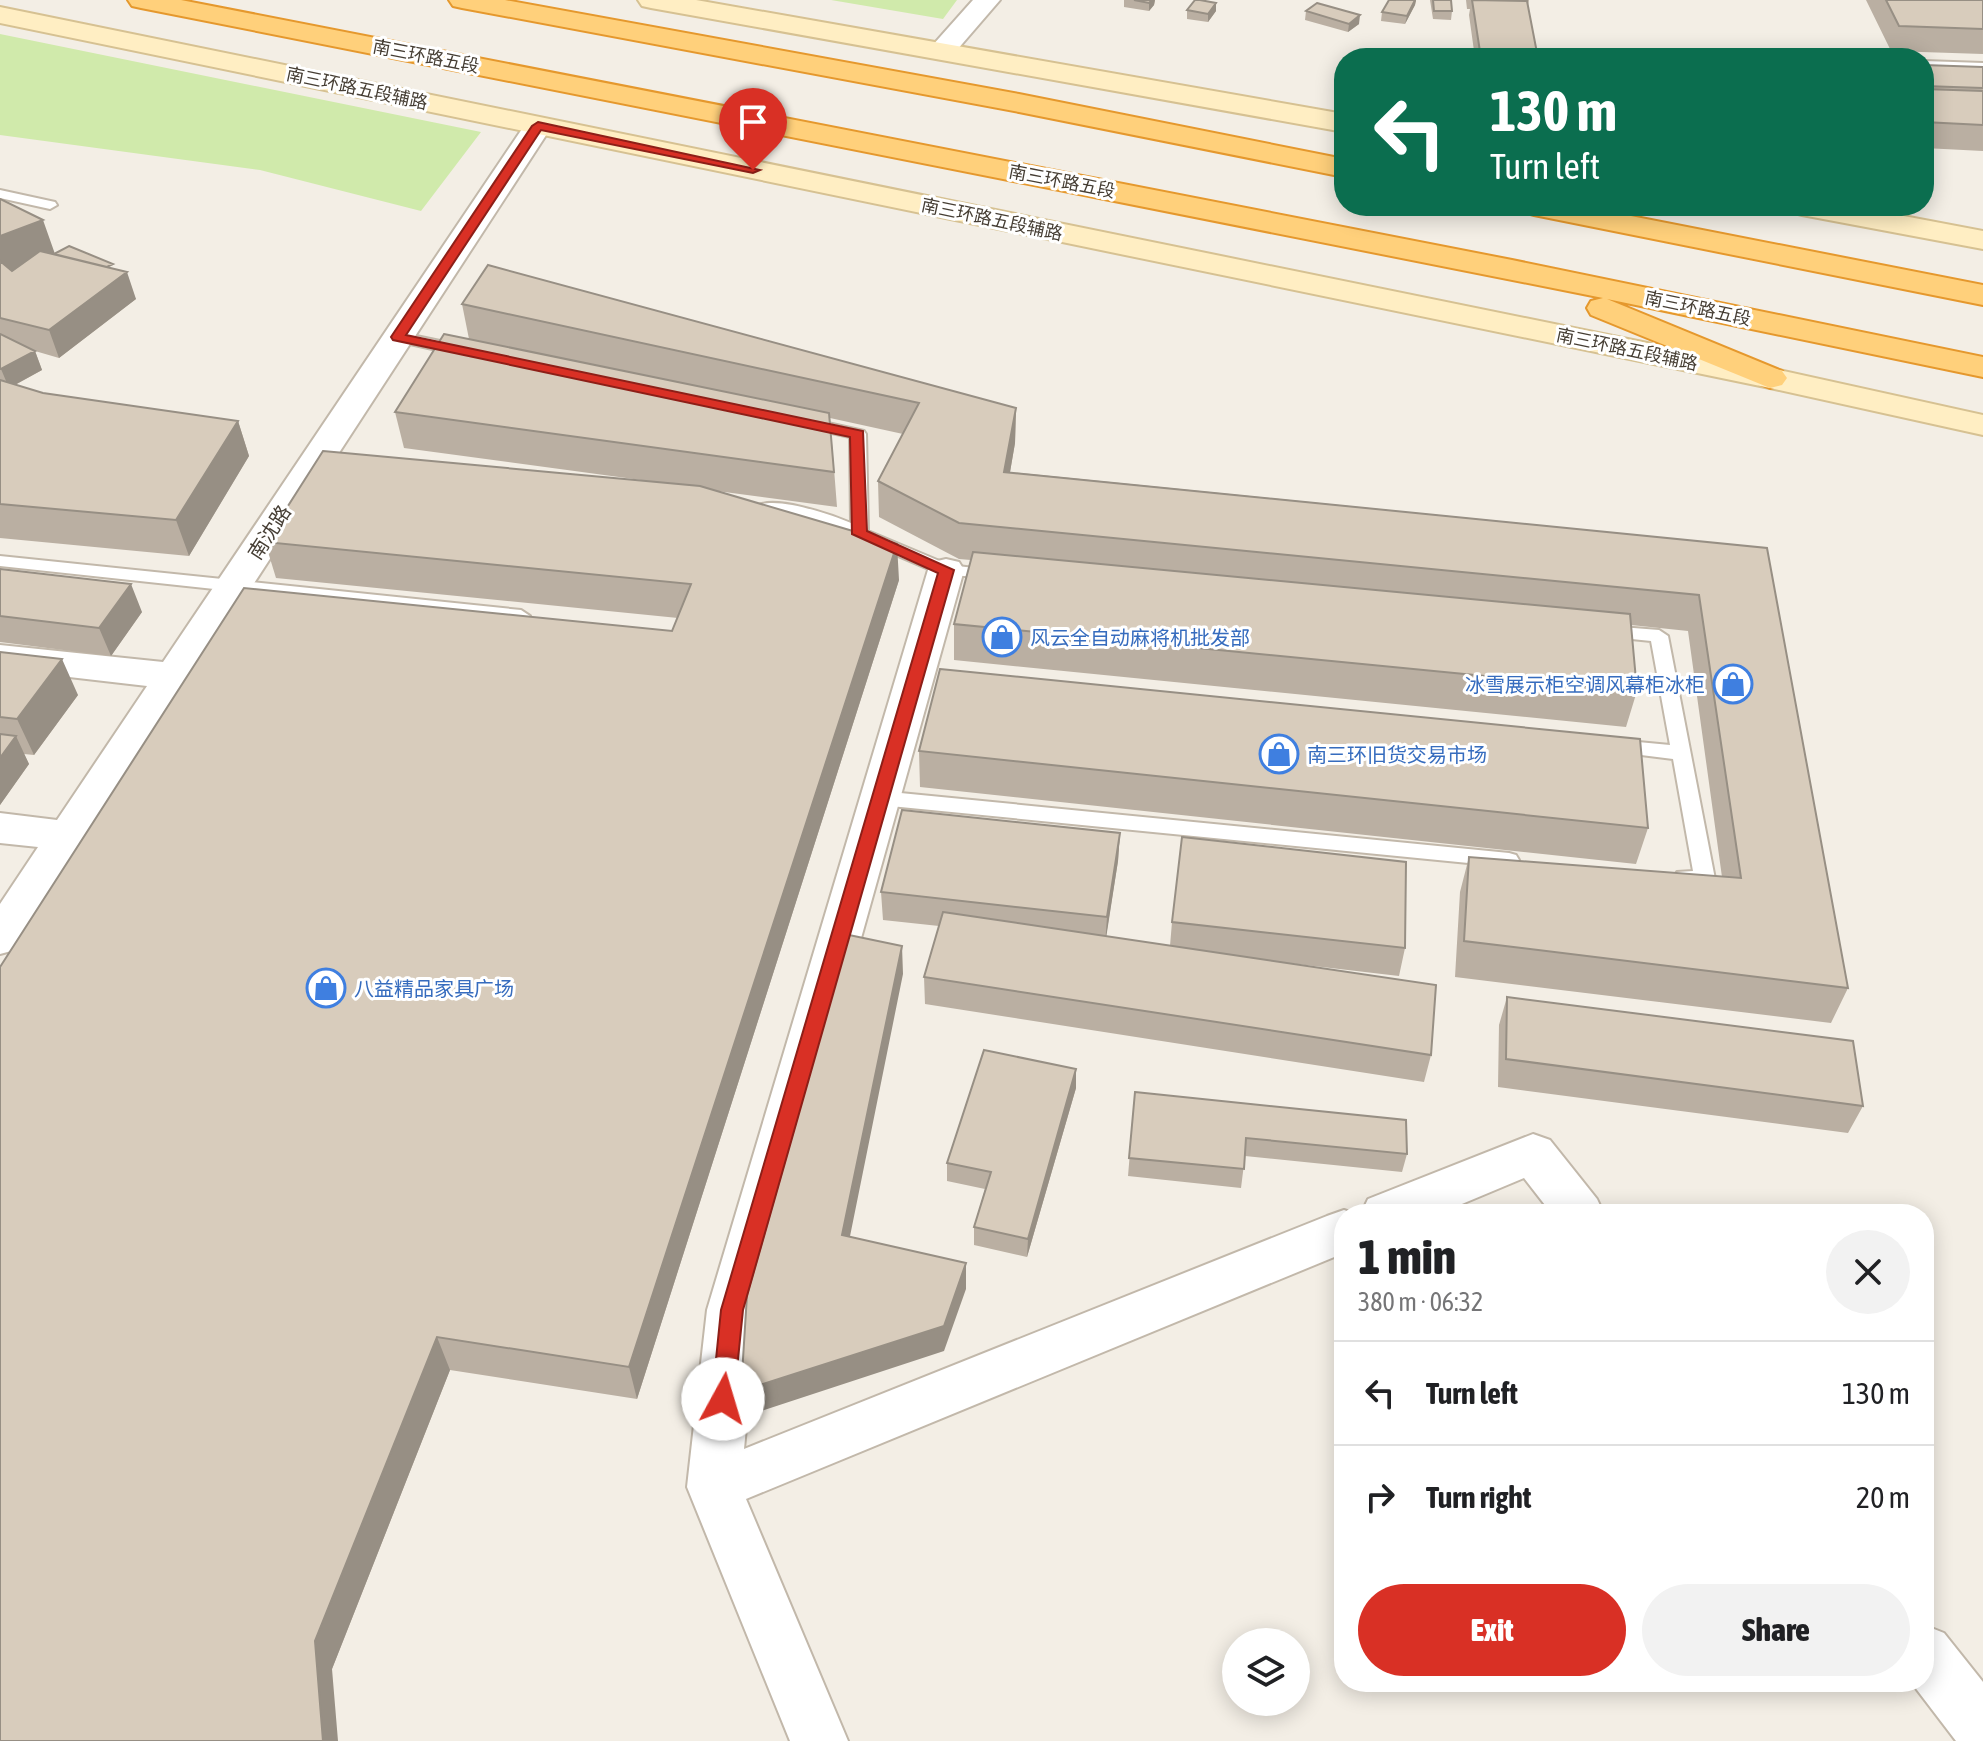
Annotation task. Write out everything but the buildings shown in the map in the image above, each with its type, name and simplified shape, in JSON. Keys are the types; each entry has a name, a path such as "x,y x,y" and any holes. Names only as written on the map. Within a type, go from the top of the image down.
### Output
{"highway":[{"name":"南三环路五段","path":"141,0 1512,270 1983,367"},
{"path":"462,0 1003,100 1334,166"},
{"path":"1585,216 1980,294"},
{"path":"1689,216 1792,257"},
{"path":"1512,270 1770,378"}],"main road":[{"path":"651,0 1334,121"},
{"name":"南三环路五段辅路","path":"0,15 1770,378 1983,425"},
{"path":"1855,216 1983,240"}],"street":[{"path":"941,52 987,0"},
{"name":"南沈路","path":"0,938 235,584 330,452 397,337 538,126"},
{"path":"819,1741 714,1487 732,1310 880,798 925,672 946,570"},
{"path":"0,657 173,676"},
{"path":"0,828 68,836"},
{"path":"1410,1204 1533,1154 1572,1204"},
{"path":"714,1487 1334,1235"},
{"path":"1934,1666 1983,1729"}],"lane":[{"path":"1934,65 1983,67"},
{"path":"0,194 50,205"},
{"path":"397,337 474,354"},
{"path":"781,418 858,434 860,534"},
{"path":"740,505 817,515 946,570 1009,576"},
{"path":"0,561 543,619"},
{"path":"1596,631 1659,636 1705,879 1673,876"},
{"path":"1603,744 1681,753"},
{"path":"880,798 1530,862"}],"green space":[{"path":"831,0 957,0 943,19"},
{"path":"0,34 481,132 421,211 260,170 0,135"}],"place":[{"name":"风云全自动麻将机批发部","path":"1002,637"},
{"name":"冰雪展示柜空调风幕柜冰柜","path":"1733,684"},
{"name":"南三环旧货交易市场","path":"1279,754"},
{"name":"八益精品家具广场","path":"326,988"}],"route":[{"path":"723,1399 732,1310 946,570 860,534 858,434 397,337 538,126 753,170"}]}
